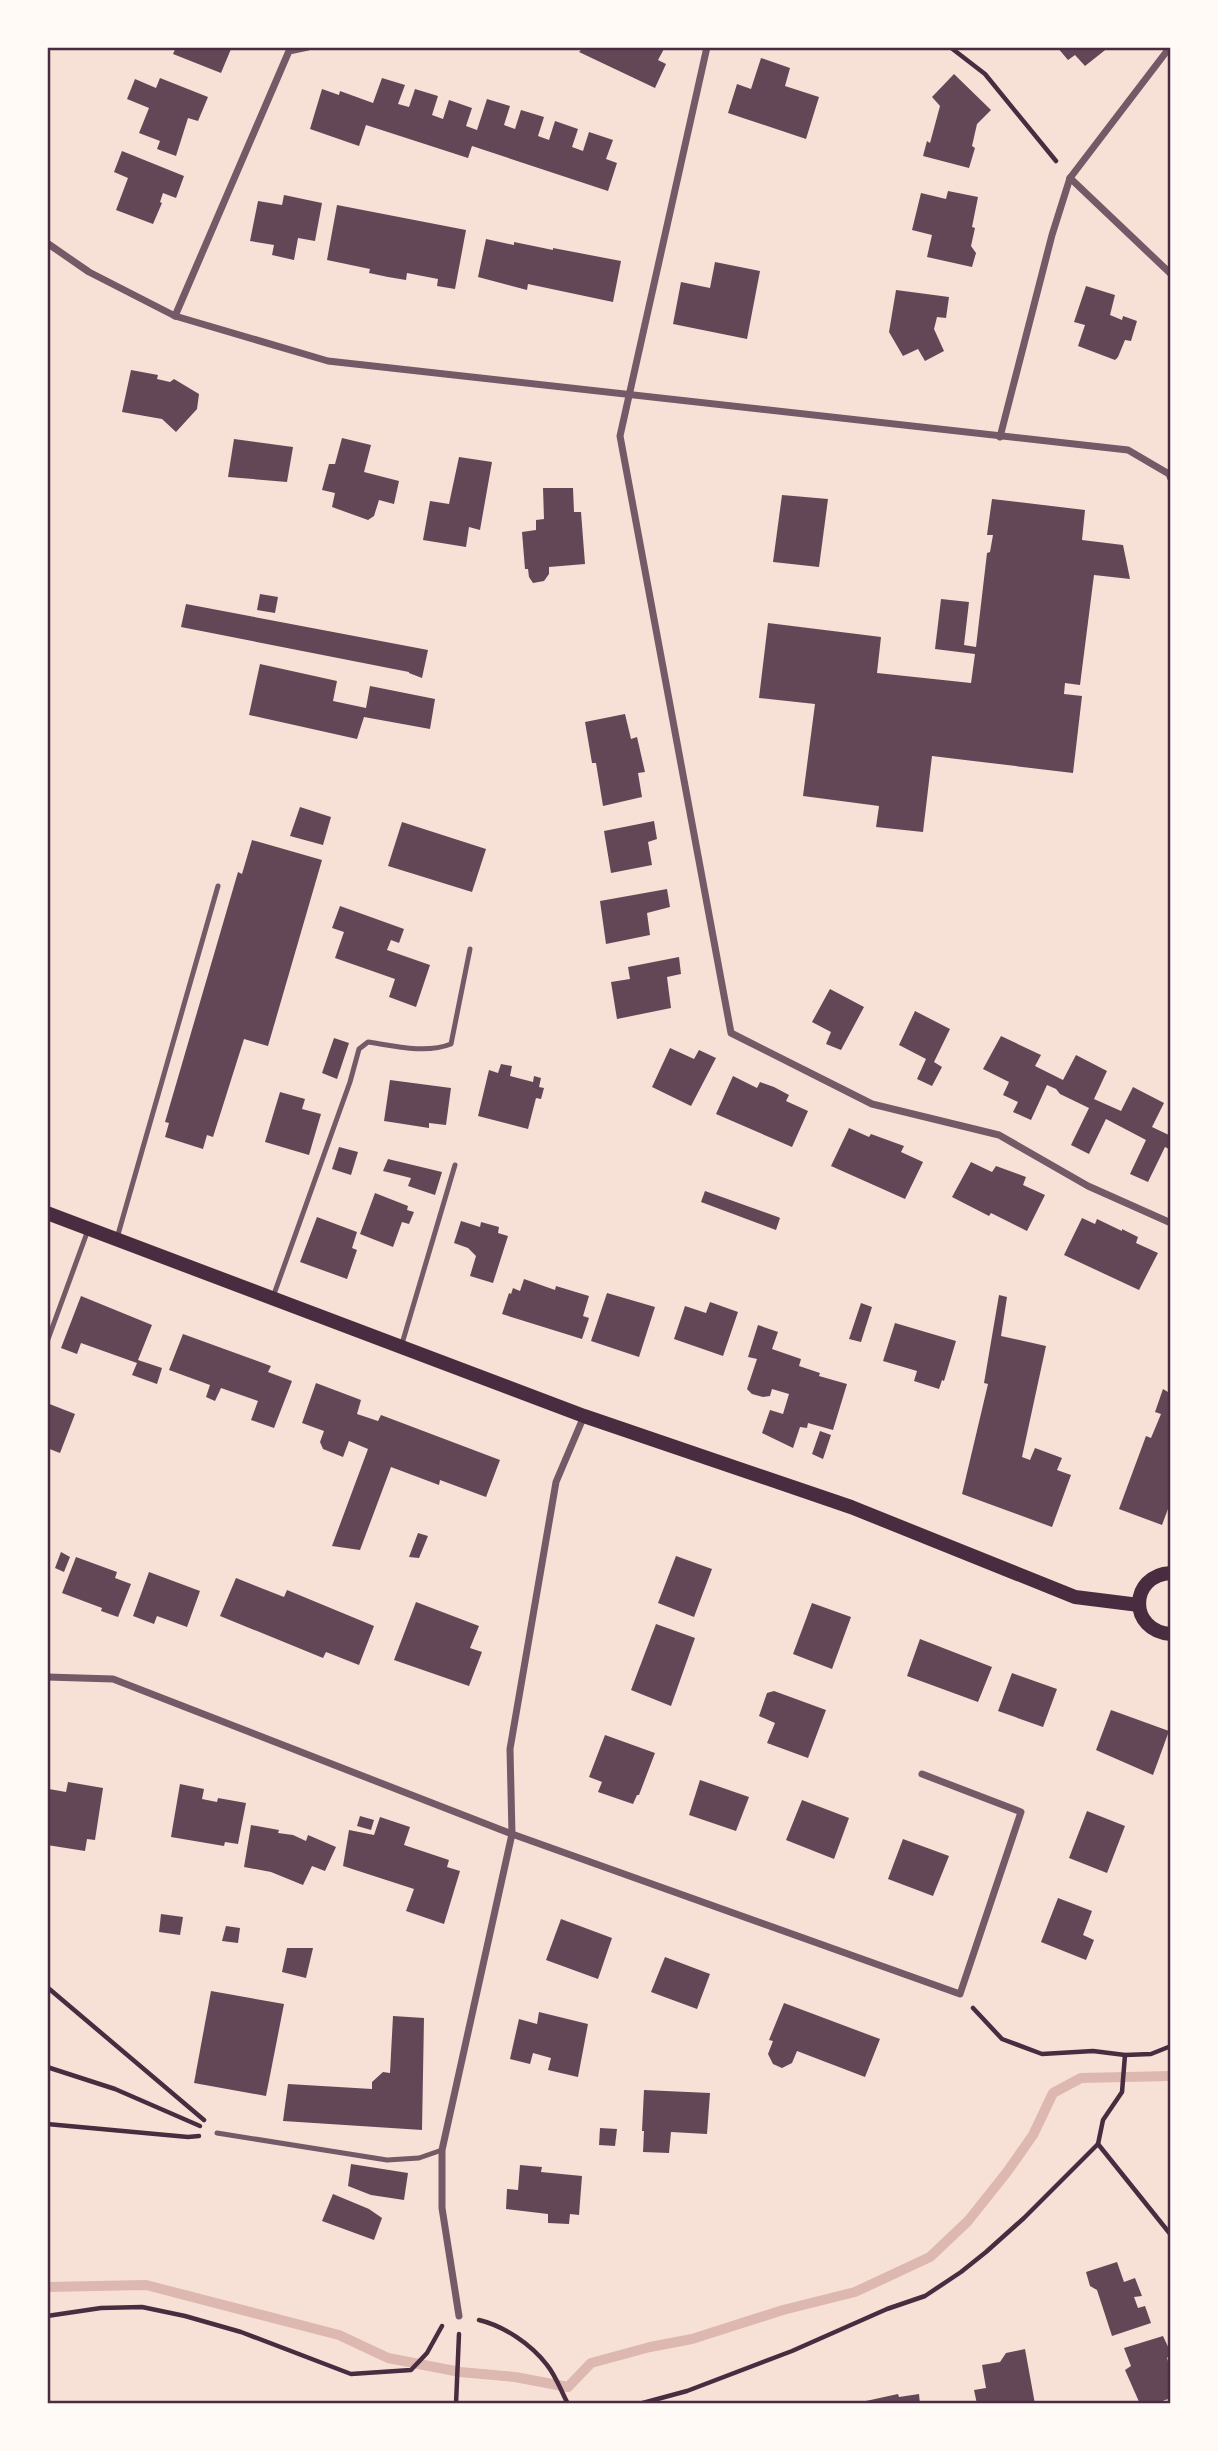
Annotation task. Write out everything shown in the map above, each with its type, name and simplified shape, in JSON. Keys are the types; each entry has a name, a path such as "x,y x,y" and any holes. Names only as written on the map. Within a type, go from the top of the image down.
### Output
{"main road":[{"path":"47,1213 584,1416 851,1507 1075,1597 1139,1605"},
{"path":"1171,1573 1156,1576 1149,1581 1140,1595 1139,1605 1148,1625 1162,1633 1171,1634"}],"street":[{"path":"175,316 289,51 308,47"},
{"path":"707,47 620,436 731,1033 872,1104 999,1135 1088,1186 1171,1223"},
{"path":"1000,437 1052,235 1070,178 1170,47"},
{"path":"1070,178 1171,275"},
{"path":"47,243 89,272 175,316 328,362 1128,450 1169,474 1171,479"},
{"path":"459,2316 442,2208 442,2150 512,1834 510,1749 556,1482 584,1416"},
{"path":"47,1676 113,1679 512,1834 960,1994 1021,1812 922,1774"}],"lane":[{"path":"117,1238 218,886"},
{"path":"272,1298 350,1083 359,1049 368,1042 424,1048 442,1048 451,1044 470,949"},
{"path":"401,1347 455,1165"},
{"path":"47,1342 89,1227"},
{"path":"217,2133 387,2160 419,2158 442,2150"}],"path":[{"path":"950,47 985,74 1070,178"},
{"path":"47,1987 188,2105 217,2133"},
{"path":"960,1994 1002,2039 1042,2054 1093,2051 1152,2054 1171,2046"},
{"path":"639,2404 687,2391 925,2296 986,2252 1098,2144 1103,2120 1122,2092 1125,2054"},
{"path":"47,2067 115,2089 217,2133"},
{"path":"47,2124 188,2137 217,2133"},
{"path":"1098,2144 1171,2235"},
{"path":"47,2316 101,2308 142,2307 242,2332 351,2374 411,2370 426,2353 442,2326 459,2316 497,2324 519,2339 547,2364 568,2404"},
{"path":"456,2404 460,2356 459,2316"}],"building":[{"path":"176,47 231,49 221,73 173,54"},
{"path":"575,47 665,47 658,60 666,64 655,88 579,52 581,50"},
{"path":"1057,47 1109,47 1085,66 1075,55 1068,60"},
{"path":"761,58 790,68 785,86 819,97 806,139 728,113 737,84 751,89"},
{"path":"954,74 991,110 977,124 972,146 975,148 969,168 923,156 927,141 930,143 940,106 932,97"},
{"path":"160,78 208,97 198,121 188,118 176,156 157,149 160,141 139,133 149,108 127,99 135,79 156,88"},
{"path":"382,78 405,85 398,104 409,107 415,89 438,96 432,115 443,119 449,100 472,108 466,126 477,130 487,99 510,106 504,125 515,129 521,110 544,117 538,136 549,140 555,121 578,129 572,147 583,151 589,132 613,140 606,159 617,163 608,191 472,146 468,158 366,125 359,146 310,129 322,89 339,95 340,91 373,103"},
{"path":"122,151 184,176 176,198 163,193 162,203 153,224 116,210 128,178 114,172"},
{"path":"948,191 978,197 972,227 975,228 971,246 976,253 972,267 927,257 932,235 912,230 921,193 946,199"},
{"path":"284,195 322,203 315,241 298,238 294,260 272,255 274,245 250,241 258,201 282,205"},
{"path":"337,205 466,230 455,289 437,286 438,279 407,273 406,280 388,277 369,273 370,269 327,260"},
{"path":"486,239 621,261 613,302 528,284 527,290 478,277"},
{"path":"715,262 760,271 747,339 673,324 681,282 710,288"},
{"path":"1086,286 1115,295 1110,315 1122,320 1123,316 1137,321 1131,341 1125,340 1115,360 1078,346 1085,325 1074,322"},
{"path":"896,290 949,297 946,318 937,317 934,329 944,351 925,361 918,349 903,356 889,332"},
{"path":"131,370 158,375 157,379 170,382 174,379 199,394 197,409 176,432 162,419 122,412"},
{"path":"342,438 371,445 364,472 399,481 394,504 379,500 374,516 368,520 332,507 335,493 322,490 329,464 335,464"},
{"path":"234,439 293,447 287,482 228,477"},
{"path":"459,457 492,462 480,530 469,527 466,547 423,540 430,501 449,504"},
{"path":"543,488 573,488 574,512 581,512 585,564 549,567 549,574 544,581 533,583 528,569 525,569 522,532 536,530 536,520 544,519"},
{"path":"782,495 828,499 819,567 773,562"},
{"path":"992,499 1085,510 1082,540 1123,545 1130,579 1094,575 1080,685 1065,683 1064,694 1082,696 1073,773 932,756 923,832 876,827 879,806 803,796 815,704 759,698 768,623 881,637 877,673 971,683 975,654 935,649 941,599 969,602 964,645 976,647 987,553 990,552 993,535 987,535"},
{"path":"260,594 278,597 275,613 257,610"},
{"path":"186,604 428,650 422,678 409,672 181,627"},
{"path":"260,664 337,681 333,701 366,708 370,686 435,699 430,729 364,717 357,739 249,715"},
{"path":"625,714 631,739 637,737 645,772 638,773 642,797 603,806 596,763 592,763 585,722"},
{"path":"300,807 331,817 323,845 290,836"},
{"path":"654,821 657,839 648,842 652,865 611,873 604,831"},
{"path":"402,822 486,849 472,892 388,866"},
{"path":"252,840 322,860 268,1046 244,1039 213,1137 207,1135 203,1149 165,1137 169,1123 165,1122 238,872 242,874"},
{"path":"667,889 670,907 647,913 650,935 606,944 600,901"},
{"path":"340,906 404,929 399,943 391,940 387,950 430,965 416,1007 389,997 395,979 335,958 344,932 332,928"},
{"path":"679,957 681,974 667,977 671,1008 617,1019 611,982 630,979 628,967"},
{"path":"830,989 864,1007 841,1050 826,1044 831,1032 812,1022"},
{"path":"915,1011 950,1029 934,1062 942,1067 932,1086 917,1079 926,1059 899,1045"},
{"path":"1001,1036 1041,1055 1035,1066 1063,1080 1076,1055 1107,1071 1094,1099 1121,1111 1133,1087 1164,1103 1152,1127 1171,1136 1171,1150 1165,1147 1148,1182 1130,1174 1146,1140 1106,1119 1089,1154 1071,1145 1089,1108 1060,1094 1056,1089 1047,1085 1031,1120 1013,1112 1018,1102 1003,1095 1009,1082 983,1069"},
{"path":"334,1038 349,1043 337,1079 322,1073"},
{"path":"670,1048 694,1059 699,1050 716,1058 691,1106 652,1087"},
{"path":"501,1064 512,1066 510,1076 533,1082 534,1076 541,1078 539,1087 544,1088 541,1099 536,1098 528,1129 478,1116 489,1070 498,1073"},
{"path":"733,1076 757,1088 760,1082 774,1087 789,1095 786,1101 808,1111 792,1147 716,1114"},
{"path":"390,1080 451,1088 446,1125 429,1123 429,1128 384,1121"},
{"path":"280,1092 305,1099 302,1109 321,1114 309,1155 265,1142"},
{"path":"849,1128 869,1137 871,1134 904,1146 901,1152 923,1162 905,1199 831,1166"},
{"path":"339,1147 358,1152 351,1175 332,1169"},
{"path":"388,1159 442,1172 435,1195 408,1186 411,1178 383,1171"},
{"path":"971,1162 992,1172 996,1166 1026,1177 1023,1185 1045,1195 1027,1231 952,1197"},
{"path":"705,1191 780,1218 776,1230 701,1202"},
{"path":"375,1193 408,1206 407,1210 414,1212 409,1224 402,1222 393,1247 360,1234"},
{"path":"317,1217 357,1232 352,1248 357,1250 347,1279 300,1262"},
{"path":"1082,1218 1095,1224 1097,1219 1122,1229 1138,1237 1136,1243 1158,1253 1139,1290 1064,1255"},
{"path":"461,1221 480,1227 481,1222 499,1227 498,1233 508,1236 493,1283 470,1276 476,1256 468,1248 454,1243"},
{"path":"524,1279 555,1290 556,1286 589,1296 583,1316 589,1318 582,1339 502,1314 509,1293 511,1294 513,1288 520,1291"},
{"path":"607,1293 655,1307 639,1357 591,1341"},
{"path":"999,1295 1007,1297 1001,1336 1046,1346 1022,1457 1030,1460 1035,1448 1062,1458 1057,1470 1071,1475 1052,1527 962,1494 988,1384 984,1383"},
{"path":"81,1296 152,1325 138,1360 162,1368 157,1384 132,1375 137,1363 81,1343 77,1354 61,1348"},
{"path":"710,1302 738,1312 723,1356 674,1339 685,1306 706,1313"},
{"path":"861,1303 872,1307 861,1342 849,1339"},
{"path":"895,1323 956,1341 939,1389 914,1381 917,1371 883,1361"},
{"path":"758,1325 778,1332 772,1349 801,1359 799,1366 820,1373 819,1376 847,1384 833,1430 808,1423 807,1428 800,1427 793,1448 762,1433 770,1410 783,1414 789,1394 772,1389 770,1396 763,1397 752,1394 747,1389 757,1359 748,1357"},
{"path":"183,1334 271,1366 268,1372 292,1381 274,1428 251,1420 258,1401 221,1388 215,1401 206,1397 210,1385 169,1370"},
{"path":"316,1383 361,1400 357,1414 378,1421 381,1415 500,1460 486,1497 440,1480 439,1485 391,1467 360,1550 332,1546 368,1449 349,1441 343,1457 323,1449 320,1442 324,1431 302,1423"},
{"path":"1171,1387 1171,1501 1162,1525 1119,1509 1146,1436 1151,1438 1161,1414 1155,1412 1163,1389 1168,1392"},
{"path":"47,1403 75,1414 60,1453 47,1448"},
{"path":"820,1431 831,1435 823,1459 812,1454"},
{"path":"418,1533 428,1536 419,1558 409,1557"},
{"path":"61,1552 70,1557 64,1572 55,1568"},
{"path":"676,1556 712,1569 694,1617 658,1603"},
{"path":"76,1557 117,1572 115,1578 131,1584 118,1617 62,1593"},
{"path":"149,1572 200,1591 187,1627 157,1616 154,1624 133,1616"},
{"path":"236,1578 284,1597 287,1590 374,1626 359,1665 326,1652 323,1658 220,1616"},
{"path":"416,1602 479,1626 470,1648 482,1652 469,1686 394,1660"},
{"path":"812,1603 851,1617 832,1669 793,1654"},
{"path":"656,1624 695,1638 671,1706 631,1690"},
{"path":"920,1639 992,1667 978,1702 907,1676"},
{"path":"1012,1673 1057,1689 1043,1727 998,1711"},
{"path":"774,1691 826,1710 808,1758 767,1743 775,1723 759,1716 767,1693"},
{"path":"1111,1710 1169,1731 1153,1775 1096,1750"},
{"path":"605,1735 655,1753 633,1804 598,1792 602,1782 589,1777"},
{"path":"700,1780 749,1797 736,1831 689,1815"},
{"path":"68,1782 103,1788 95,1840 87,1839 85,1851 47,1845 49,1789 66,1792"},
{"path":"180,1784 204,1789 202,1799 217,1802 218,1798 246,1803 238,1844 225,1842 224,1846 171,1837"},
{"path":"802,1800 849,1818 834,1859 786,1840"},
{"path":"1087,1811 1125,1826 1107,1873 1069,1858"},
{"path":"360,1816 374,1820 371,1830 357,1826"},
{"path":"380,1817 410,1827 404,1845 449,1860 447,1867 460,1871 444,1924 406,1911 414,1889 343,1866 349,1830 374,1835"},
{"path":"251,1825 279,1830 278,1833 293,1835 306,1841 308,1835 336,1847 325,1871 312,1866 303,1885 271,1872 244,1867"},
{"path":"903,1839 949,1856 933,1896 888,1879"},
{"path":"1058,1898 1092,1911 1083,1935 1094,1940 1086,1960 1041,1942"},
{"path":"161,1914 183,1917 180,1935 159,1932"},
{"path":"561,1919 612,1938 598,1979 546,1960"},
{"path":"226,1926 240,1928 238,1943 222,1941"},
{"path":"287,1948 313,1948 306,1978 282,1972"},
{"path":"665,1957 710,1974 697,2009 651,1992"},
{"path":"211,1991 284,2004 266,2096 194,2083"},
{"path":"784,2003 880,2039 865,2077 797,2051 792,2063 782,2068 773,2064 768,2054 773,2041 769,2040"},
{"path":"539,2012 588,2024 578,2077 548,2070 551,2058 533,2053 530,2064 510,2059 519,2019 537,2024"},
{"path":"393,2016 424,2018 422,2130 283,2121 288,2084 372,2089 372,2082 383,2072 390,2073"},
{"path":"644,2090 710,2093 707,2134 671,2132 669,2153 643,2152"},
{"path":"600,2128 617,2129 615,2146 599,2145"},
{"path":"351,2164 408,2173 404,2200 371,2195 348,2186"},
{"path":"520,2165 542,2167 541,2172 582,2176 579,2215 570,2214 569,2224 548,2223 548,2214 506,2209 507,2189 518,2190"},
{"path":"333,2194 369,2209 382,2218 374,2240 322,2221"},
{"path":"1117,2262 1124,2282 1135,2278 1142,2296 1134,2297 1138,2308 1145,2306 1151,2323 1112,2336 1097,2290 1090,2286 1086,2272"},
{"path":"1163,2336 1171,2353 1167,2358 1171,2370 1171,2398 1154,2404 1140,2404 1125,2370 1131,2366 1124,2348"},
{"path":"1025,2349 1035,2404 977,2404 974,2390 986,2388 982,2365 1000,2362 1006,2353"},
{"path":"898,2394 899,2397 919,2394 920,2404 852,2404"}],"waterway":[{"path":"47,2287 146,2285 339,2335 388,2358 460,2372 515,2377 568,2387 591,2363 692,2339 783,2310 855,2292 930,2257 968,2221 1007,2172 1033,2135 1053,2093 1081,2078 1171,2076"}]}
